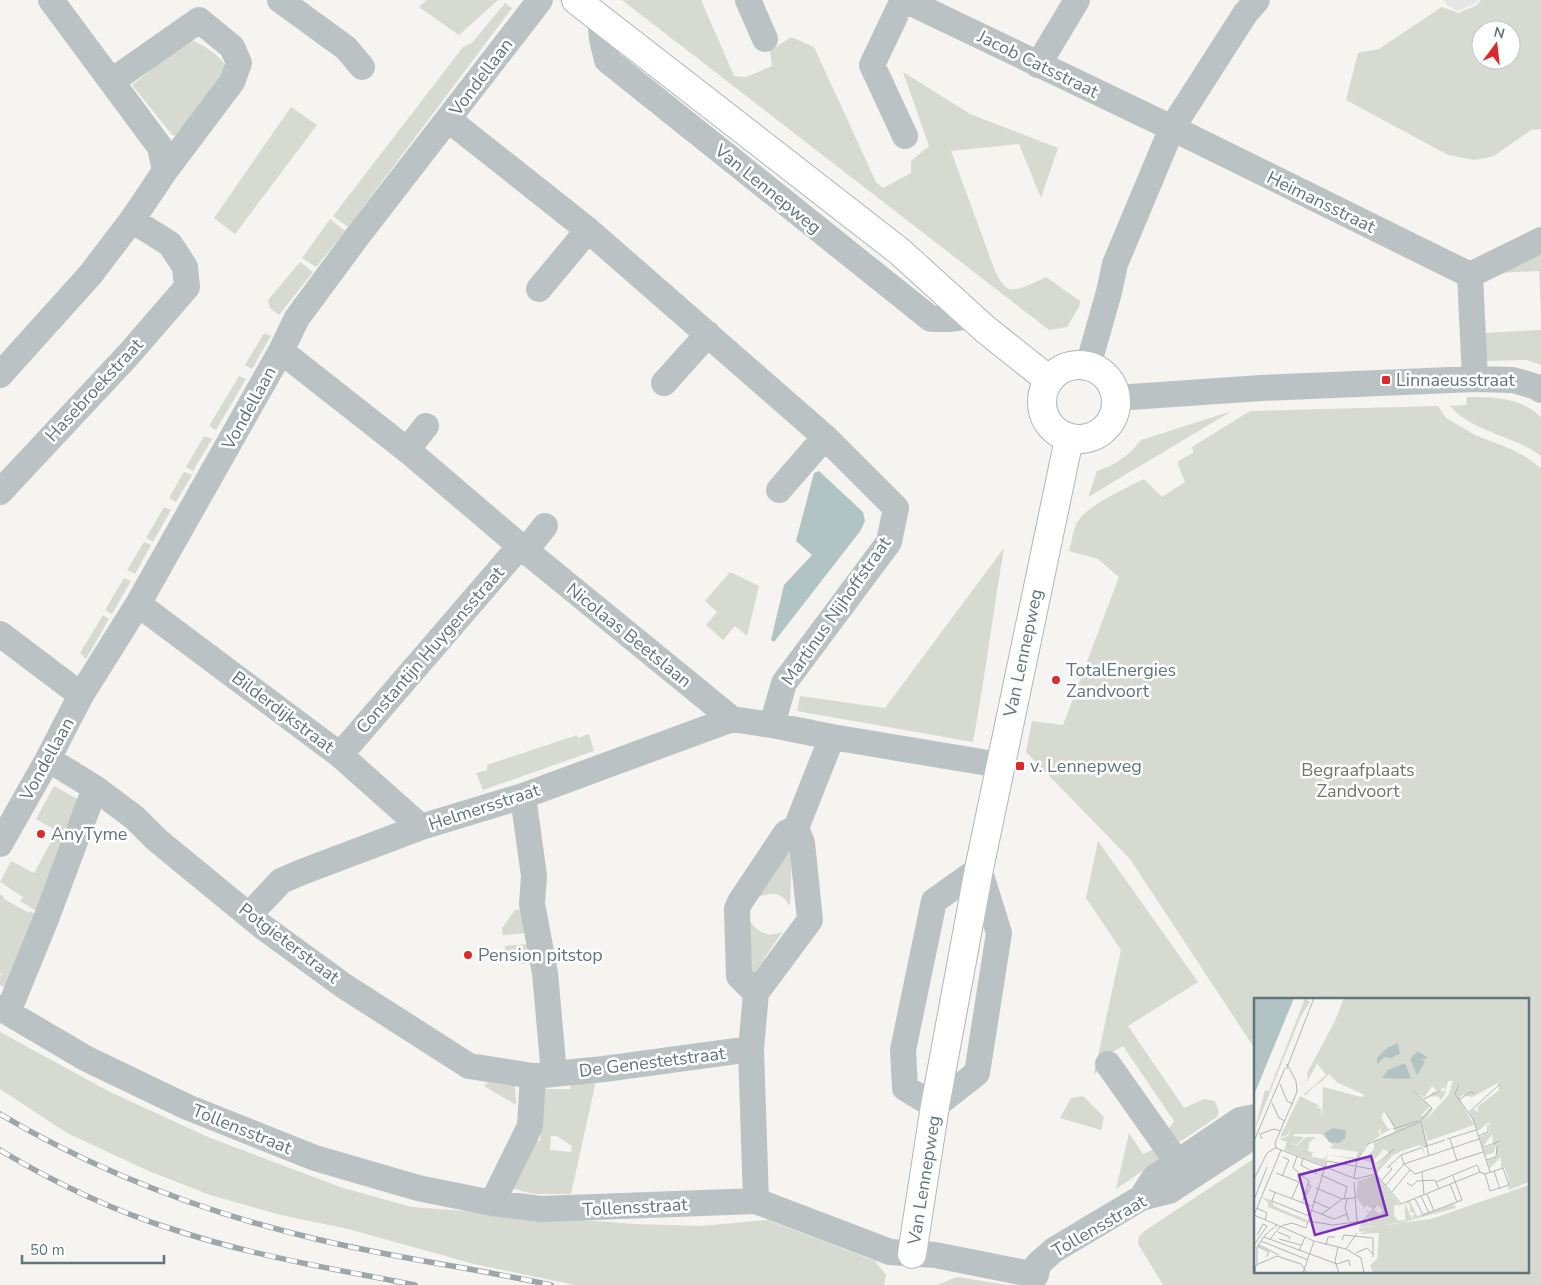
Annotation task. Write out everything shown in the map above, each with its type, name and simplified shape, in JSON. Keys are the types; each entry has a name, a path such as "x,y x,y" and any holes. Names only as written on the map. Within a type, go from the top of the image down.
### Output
{"main road":[{"name":"Van Lennepweg","path":"576,0 900,251 985,329 1049,380"},
{"path":"1069,366 1088,366 1098,370 1113,387 1116,398 1115,414 1107,428 1099,434 1080,440 1070,439 1054,430 1044,417 1041,400 1043,390 1058,371 1069,366"},
{"name":"Van Lennepweg","path":"912,1254 935,1106 979,869 1070,439"}],"street":[{"path":"51,0 160,147 165,171"},
{"path":"280,0 346,48 362,66"},
{"name":"Vondellaan","path":"0,844 48,759 81,695 138,604 281,351 297,318 356,238 540,0"},
{"path":"748,0 765,39"},
{"path":"1038,64 1077,0"},
{"path":"1088,366 1115,264 1172,128 1245,14 1257,0"},
{"path":"905,136 872,65 900,6 910,1"},
{"name":"Jacob Catsstraat","path":"910,1 1172,128"},
{"path":"0,375 90,275 232,82 239,63 232,47 203,10 112,81"},
{"name":"Martinus Nijhoffstraat","path":"448,120 588,230 825,437 896,508 889,542 784,682 772,725"},
{"name":"Heimansstraat","path":"1172,128 1470,275"},
{"name":"Hasebroekstraat","path":"0,492 129,354 187,287 185,267 170,244 132,220"},
{"path":"539,289 588,230"},
{"path":"1475,379 1470,275 1541,240"},
{"path":"664,383 708,334"},
{"name":"Nicolaas Beetslaan","path":"281,351 407,450 523,548 732,719"},
{"path":"1116,398 1261,388 1475,379 1513,380 1541,390"},
{"path":"407,450 426,426"},
{"path":"779,490 825,437"},
{"path":"523,548 545,526"},
{"name":"Constantijn Huygensstraat","path":"340,755 523,548"},
{"name":"Bilderdijkstraat","path":"138,604 340,755 421,827"},
{"path":"0,634 81,695"},
{"path":"732,719 1000,765"},
{"name":"Helmersstraat","path":"250,914 281,880 421,827 523,796 732,719"},
{"path":"756,993 739,976 737,909 786,833 796,828 832,737"},
{"name":"Potgieterstraat","path":"48,759 95,788 135,818 157,840 263,926 344,986 469,1066 543,1075"},
{"path":"4,1010 46,918 95,788"},
{"path":"492,1203 530,1126 543,1075 545,973 532,904 534,876 523,796"},
{"path":"756,1202 751,1049 756,993 810,920 802,843 796,828"},
{"name":"Van Lennepweg","path":"935,1106 905,1088 903,1050 934,901 979,869"},
{"name":"Tollensstraat","path":"4,1010 87,1059 187,1107 315,1158 418,1188 492,1203 541,1210 756,1202 890,1252 935,1255 1036,1275 1038,1264 1054,1250 1141,1198 1169,1190 1183,1171 1254,1136"},
{"name":"De Genestetstraat","path":"543,1075 604,1069 751,1049"},
{"path":"1108,1064 1183,1171 1240,1120 1254,1117"}],"shaded area":[{"path":"1444,0 1478,0 1476,3 1458,11 1447,5"},
{"path":"819,471 863,512 865,521 861,530 774,642 771,640 784,585 812,555 796,541 814,473"}],"green space":[{"path":"427,0 498,0 459,35 419,7"},
{"path":"622,0 701,0 734,76 746,77 772,66 770,51 791,37 814,47 876,182 883,188 911,173 911,161 929,146 903,72 970,114 1058,148 1041,198 1019,144 951,151 1000,281 1007,288 1015,289 1046,277 1080,301 1079,307 1067,327 1049,330"},
{"path":"1481,0 1541,0 1541,129 1531,130 1494,156 1475,160 1448,155 1346,100 1358,53 1379,49 1442,7 1459,13 1477,5"},
{"path":"505,3 512,8 348,227 333,216 463,47 472,43"},
{"path":"189,39 211,51 227,69 179,134 173,136 132,85"},
{"path":"291,107 317,125 235,234 214,218"},
{"path":"330,219 345,231 316,267 302,258"},
{"path":"1541,249 1541,315 1539,271 1497,273"},
{"path":"300,262 313,272 279,315 270,308 268,300"},
{"path":"1541,330 1541,365 1527,360 1483,361 1481,333"},
{"path":"264,333 271,336 252,369 245,365"},
{"path":"239,376 246,379 216,430 209,426"},
{"path":"1467,397 1487,397 1506,400 1524,405 1533,410 1541,417 1541,456 1518,443 1470,422 1450,406 1466,405"},
{"name":"Begraafplaats Zandvoort","path":"1438,406 1446,418 1475,435 1511,449 1541,468 1541,1285 1163,1285 1138,1244 1139,1236 1146,1230 1254,1159 1254,1272 1528,1272 1528,998 1254,998 1254,1047 1130,859 1026,752 1032,721 1063,725 1119,577 1098,559 1069,551 1076,524 1091,508 1144,479 1162,497 1185,482 1177,462 1194,452 1192,447 1250,411"},
{"path":"1232,411 1088,497 1097,471 1121,459 1132,451 1141,440"},
{"path":"204,436 212,439 193,471 186,467"},
{"path":"184,472 192,475 176,502 169,498"},
{"path":"164,507 171,510 153,542 146,538"},
{"path":"144,542 151,545 135,574 127,570"},
{"path":"1004,548 973,742 797,711 800,696 885,708"},
{"path":"730,572 759,586 747,636 735,626 723,640 706,625 717,612 705,601"},
{"path":"124,578 131,581 112,614 105,610"},
{"path":"103,615 109,619 86,659 80,653"},
{"path":"589,734 594,751 483,790 476,773 487,770 487,765 577,735 578,738"},
{"path":"54,786 83,802 41,914 20,901 23,897 0,882 11,861 34,873 57,831 36,819"},
{"path":"1098,841 1198,982 1128,1026 1184,1108 1204,1099 1215,1101 1219,1112 1217,1117 1175,1145 1169,1129 1174,1121 1123,1046 1103,1058 1103,1069 1094,1074 1121,950 1086,898"},
{"path":"782,843 792,853 790,906 780,895 768,894 758,897"},
{"path":"0,894 4,899 29,913 30,911 39,916 11,991 0,985 0,976 2,974 0,973"},
{"path":"527,909 528,933 503,935 502,928 515,910"},
{"path":"749,920 763,933 776,934 782,932 756,971 758,980 745,974"},
{"path":"527,944 531,963 519,964 505,951 505,946"},
{"path":"0,1032 110,1092 208,1137 343,1188 412,1207 634,1224 701,1226 768,1220 875,1261 886,1275 884,1285 575,1285 474,1264 348,1229 281,1215 210,1195 151,1172 67,1133 0,1089"},
{"path":"596,1081 571,1194 533,1194 508,1187 531,1138 540,1141 545,1084 546,1089 570,1089 571,1082","holes":["551,1136 557,1136 572,1146 571,1152 550,1150"]},
{"path":"488,1082 515,1086 516,1105 484,1086"},
{"path":"1083,1096 1104,1117 1101,1130 1060,1118 1071,1098"},
{"path":"1129,1133 1143,1154 1154,1149 1160,1159 1116,1189"},
{"path":"957,1277 1007,1285 937,1285"}],"railway":[{"path":"0,1114 37,1135 114,1172 234,1217 345,1246 551,1285"},
{"path":"0,1150 42,1174 85,1195 175,1230 264,1255 415,1285"}],"place":[{"name":"Linnaeusstraat","path":"1386,380"},
{"name":"TotalEnergies Zandvoort","path":"1056,680"},
{"name":"v. Lennepweg","path":"1020,766"},
{"name":"AnyTyme","path":"41,834"},
{"name":"Pension pitstop","path":"468,955"}]}
